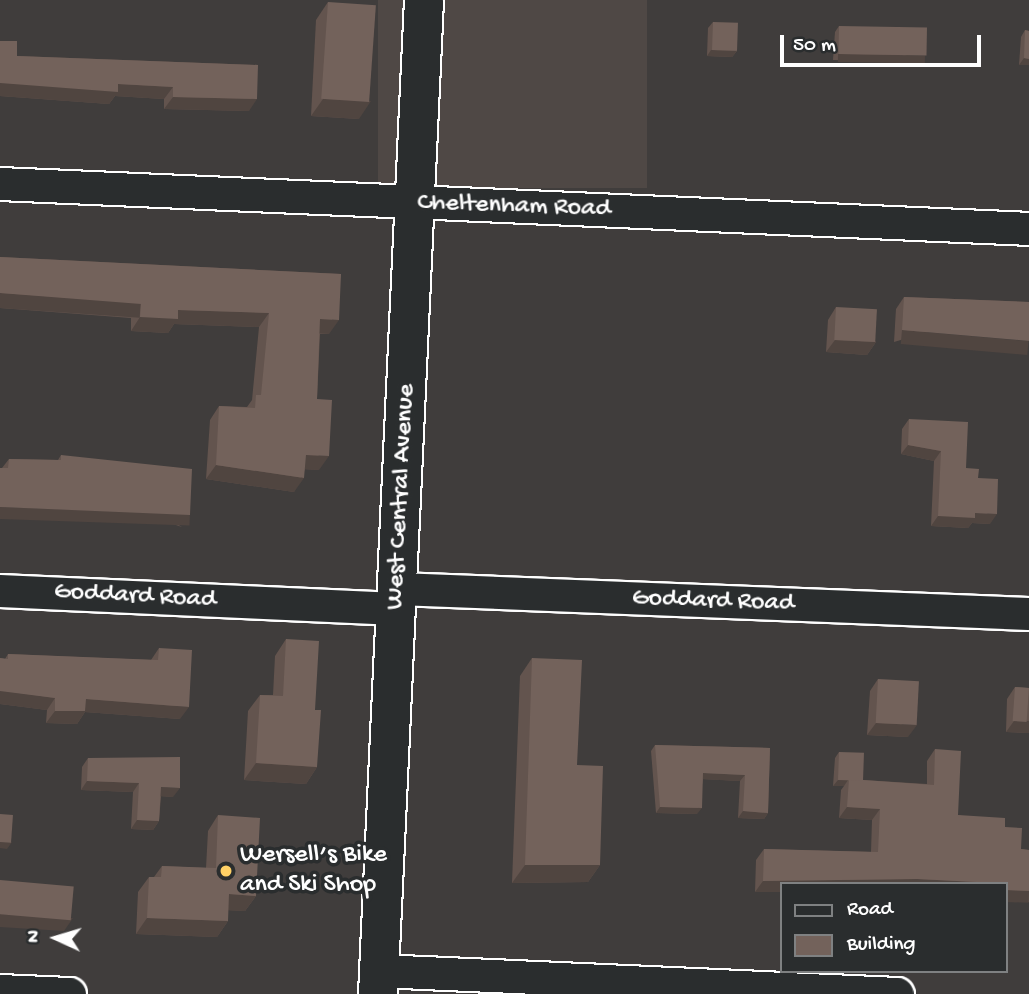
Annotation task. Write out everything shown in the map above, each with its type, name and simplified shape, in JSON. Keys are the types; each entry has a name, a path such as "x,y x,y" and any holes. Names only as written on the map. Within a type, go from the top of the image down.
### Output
{"main road":[{"name":"West Central Avenue","path":"378,983 418,204 424,0"}],"street":[{"name":"Cheltenham Road","path":"0,184 1029,229"},
{"name":"Goddard Road","path":"0,590 1029,614"},
{"path":"378,983 897,994"},
{"path":"0,991 70,994"}],"shaded area":[{"path":"378,0 647,0 647,188 378,188"}],"building":[{"path":"328,2 376,5 369,102 321,99"},
{"path":"713,22 738,23 737,51 712,50"},
{"path":"839,26 927,28 926,56 839,54"},
{"path":"1025,30 1029,31 1029,59 1024,58"},
{"path":"0,41 17,41 17,56 258,65 257,99 173,97 173,87 118,84 118,92 0,83"},
{"path":"0,257 341,274 339,320 320,319 317,399 332,400 329,456 306,455 304,478 216,465 219,406 255,408 256,395 261,395 269,313 178,310 178,319 140,317 141,304 0,293"},
{"path":"904,297 1029,302 1029,341 902,330"},
{"path":"836,307 877,309 875,342 834,340"},
{"path":"909,419 968,422 966,468 979,469 978,478 998,479 997,514 975,513 975,518 938,516 941,451 908,445"},
{"path":"61,455 192,469 190,515 0,507 0,468 8,468 9,459 61,460"},
{"path":"286,639 319,641 315,710 321,710 317,767 256,763 260,695 283,696"},
{"path":"159,648 192,650 189,707 86,699 85,711 55,711 55,698 0,691 0,658 8,659 8,654 158,660"},
{"path":"532,658 582,660 577,765 603,766 600,865 525,865"},
{"path":"878,679 919,681 917,725 876,723"},
{"path":"1015,687 1029,688 1027,722 1013,721"},
{"path":"655,745 770,748 768,813 743,811 745,775 703,773 702,808 660,807"},
{"path":"935,749 961,751 958,815 1005,818 1005,827 1022,828 1021,849 1029,850 1029,891 1008,890 1008,882 917,879 763,881 764,849 878,852 880,809 847,807 849,779 934,785"},
{"path":"839,752 864,753 863,781 838,780"},
{"path":"180,757 180,788 161,787 159,821 137,820 139,783 87,781 88,758"},
{"path":"0,814 13,815 11,843 0,842"},
{"path":"218,815 260,818 256,896 229,894 228,921 147,918 149,877 161,877 162,866 216,868"},
{"path":"0,880 74,886 71,920 0,914"}],"place":[{"name":"Wersell’s Bike and Ski Shop","path":"226,871"}]}
